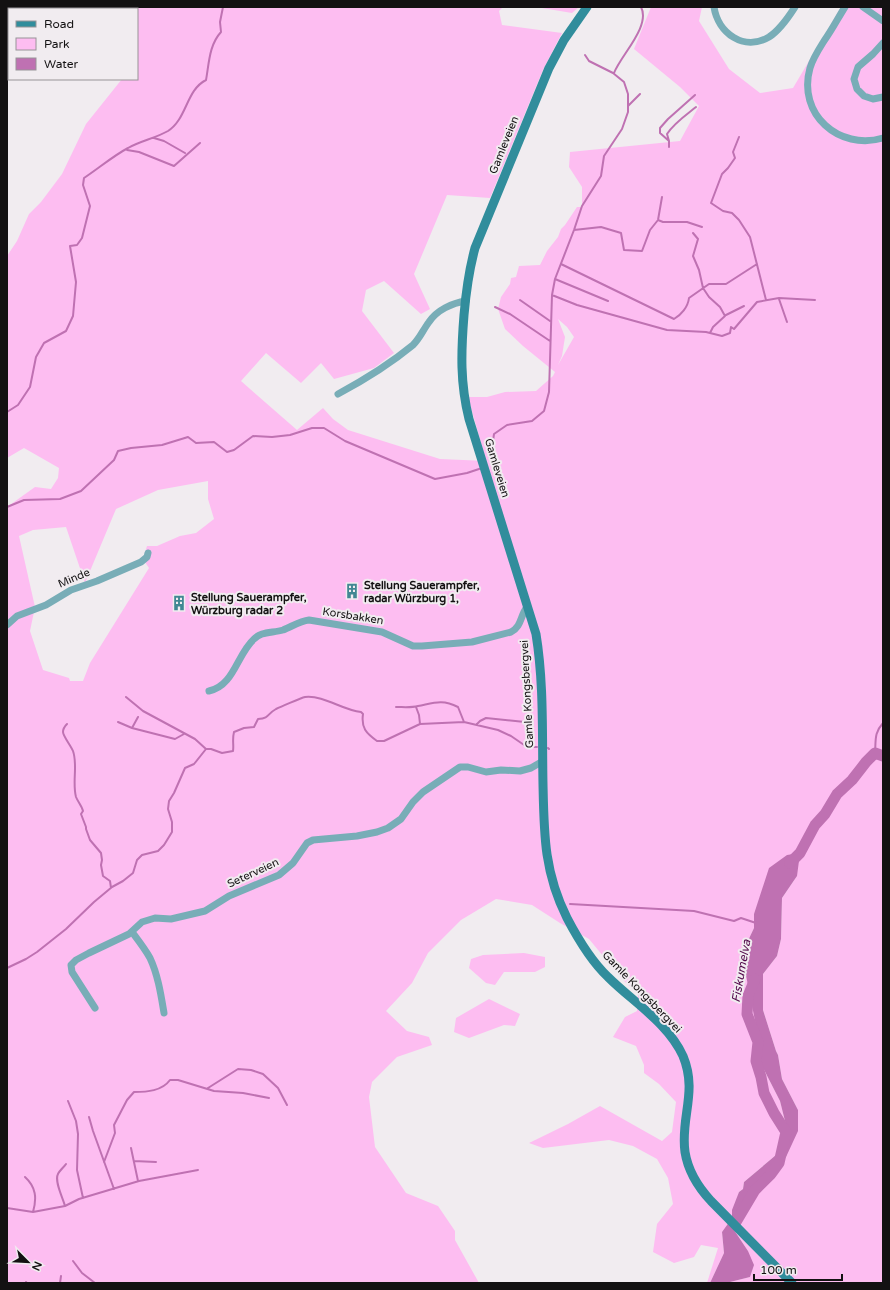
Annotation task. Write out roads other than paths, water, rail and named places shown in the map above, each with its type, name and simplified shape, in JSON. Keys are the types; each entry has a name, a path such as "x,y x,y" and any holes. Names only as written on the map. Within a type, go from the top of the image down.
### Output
{"main road":[{"name":"Gamleveien","path":"522,592 466,408 461,370 466,301 470,266 475,248 543,82 564,40 587,7"},
{"name":"Gamle Kongsbergvei","path":"522,592 536,634 541,687 546,853 550,874 557,896 572,927 599,968 660,1025 671,1037 680,1051 686,1067 689,1084 689,1103 684,1134 685,1152 692,1174 700,1188 710,1201 792,1283"}],"street":[{"path":"714,7 717,19 724,30 736,39 750,42 763,39 774,33 795,7"},
{"path":"845,7 812,63 808,79 810,100 817,116 826,126 837,134 857,141 871,141 883,138"},
{"path":"863,7 883,21"},
{"path":"883,43 858,67 854,79 857,89 864,96 873,99 883,97"},
{"path":"338,394 377,371 414,344 436,314 452,304 466,301"},
{"name":"Minde","path":"7,625 17,616 46,605 71,590 97,581 141,562 147,557 148,553"},
{"name":"Korsbakken","path":"209,691 217,689 224,683 256,637 261,634 288,628 306,620 382,632 413,646 436,646 472,642 512,632 520,624 527,607"},
{"name":"Seterveien","path":"96,1008 72,972 71,965 76,960 132,932 142,922 148,919 171,919 205,911 229,896 278,875 293,863 307,843 313,840 357,836 388,828 401,819 413,802 423,792 460,767 468,767 486,772 501,770 523,771 543,761"},
{"path":"132,932 149,958 154,969 164,1013"}],"water":[{"path":"800,853 797,876 782,898 781,939 777,956 763,974 763,1010 778,1055 782,1079 798,1110 798,1131 786,1157 760,1179 751,1192 734,1230 748,1251 754,1265 750,1277 726,1283 710,1283 724,1253 722,1232 732,1218 732,1210 739,1192 743,1189 744,1182 776,1155 787,1129 780,1101 758,1058 758,1036 744,965 745,947 754,928 754,914 769,868 787,855"}],"waterway":[{"path":"7,412 18,405 30,387 36,357 44,343 66,331 73,316 76,282 70,246 77,245 82,238 90,206 83,185 84,178 122,151 168,131 174,126 194,90 206,80 212,49 221,32 220,22 223,7"},
{"path":"614,73 639,31 643,15 641,7"},
{"path":"492,448 494,434 507,425 532,421 544,411 549,392 552,295 555,279 582,206 601,176 604,156 622,129 628,112 628,94 624,82 613,73 589,61 585,55"},
{"path":"628,106 640,94"},
{"path":"669,147 669,141 660,133 660,128 695,95"},
{"path":"669,141 667,134 673,126 696,107"},
{"path":"739,137 733,152 735,158 722,174 711,203 723,211 732,213 739,220 750,237 766,300"},
{"path":"154,138 164,141 185,153"},
{"path":"127,150 139,152 174,166 200,143"},
{"path":"574,230 601,227 621,233 624,250 642,251 650,230 658,220 662,197"},
{"path":"658,220 663,222 687,222 702,227"},
{"path":"693,233 698,239 693,256 699,270 703,288 709,297 720,307 725,316 713,327 710,333"},
{"path":"561,264 674,319 684,310 689,298 709,284 726,284 757,264"},
{"path":"555,279 608,301"},
{"path":"552,295 577,305 667,330 706,332 722,336 730,333 731,327 734,329 757,302 779,298 815,300"},
{"path":"779,299 787,322"},
{"path":"520,300 550,321"},
{"path":"726,315 744,306"},
{"path":"495,307 510,314 550,341"},
{"path":"7,507 24,500 60,499 81,491 114,460 118,451 131,448 162,445 188,437 196,443 214,442 227,452 234,450 253,436 272,437 290,435 312,428 324,428 345,441 435,479 467,473 482,468"},
{"path":"126,697 143,711 195,739 206,749 211,749 222,753 233,751 234,732 244,728 254,727 258,719 265,718 276,709 305,697 319,698 347,709 361,712 363,714 365,730 377,741 384,741 420,724 464,722 498,730 511,736 527,747 537,747"},
{"path":"396,707 413,707 443,702 458,707 464,722"},
{"path":"416,707 420,724"},
{"path":"132,728 138,717"},
{"path":"477,724 486,718 525,722"},
{"path":"118,722 132,728 175,739 184,734"},
{"path":"875,753 877,733 883,723"},
{"path":"67,724 63,732 73,751 76,797 83,811 81,814 90,840 101,853 103,876 110,881 111,888"},
{"path":"7,968 37,952 66,929 112,887 133,873 137,860 142,855 158,851 164,845 172,832 172,822 168,809 169,801 185,768 194,764 206,749"},
{"name":"Fiskumelva","path":"790,863 800,853 815,825 825,814 837,794 852,780 875,753 883,756"},
{"path":"570,904 694,911 734,921 741,918 756,923"},
{"name":"Fiskumelva","path":"736,1222 755,1190 771,1174 779,1163 786,1132 764,1093 756,1061 758,1042 747,1014 748,996 755,979"},
{"path":"208,1088 238,1069 251,1070 263,1074 278,1088 287,1105"},
{"path":"104,1162 115,1133 114,1125 127,1100 134,1092 159,1089 170,1080 178,1080 214,1091 243,1093 269,1098"},
{"path":"68,1101 76,1121 78,1134 77,1170 83,1198"},
{"path":"89,1117 114,1189"},
{"path":"131,1148 138,1181"},
{"path":"134,1161 156,1162"},
{"path":"65,1206 57,1177 59,1172 66,1164"},
{"path":"7,1208 33,1212 65,1206 79,1199 139,1181 198,1170"},
{"path":"25,1177 29,1181 35,1193 33,1212"},
{"path":"73,1261 82,1273 95,1283"},
{"path":"60,1283 61,1276"}],"place":[{"name":"Stellung Sauerampfer, radar Würzburg 1,","path":"352,591"},
{"name":"Stellung Sauerampfer, Würzburg radar 2","path":"179,603"}]}
